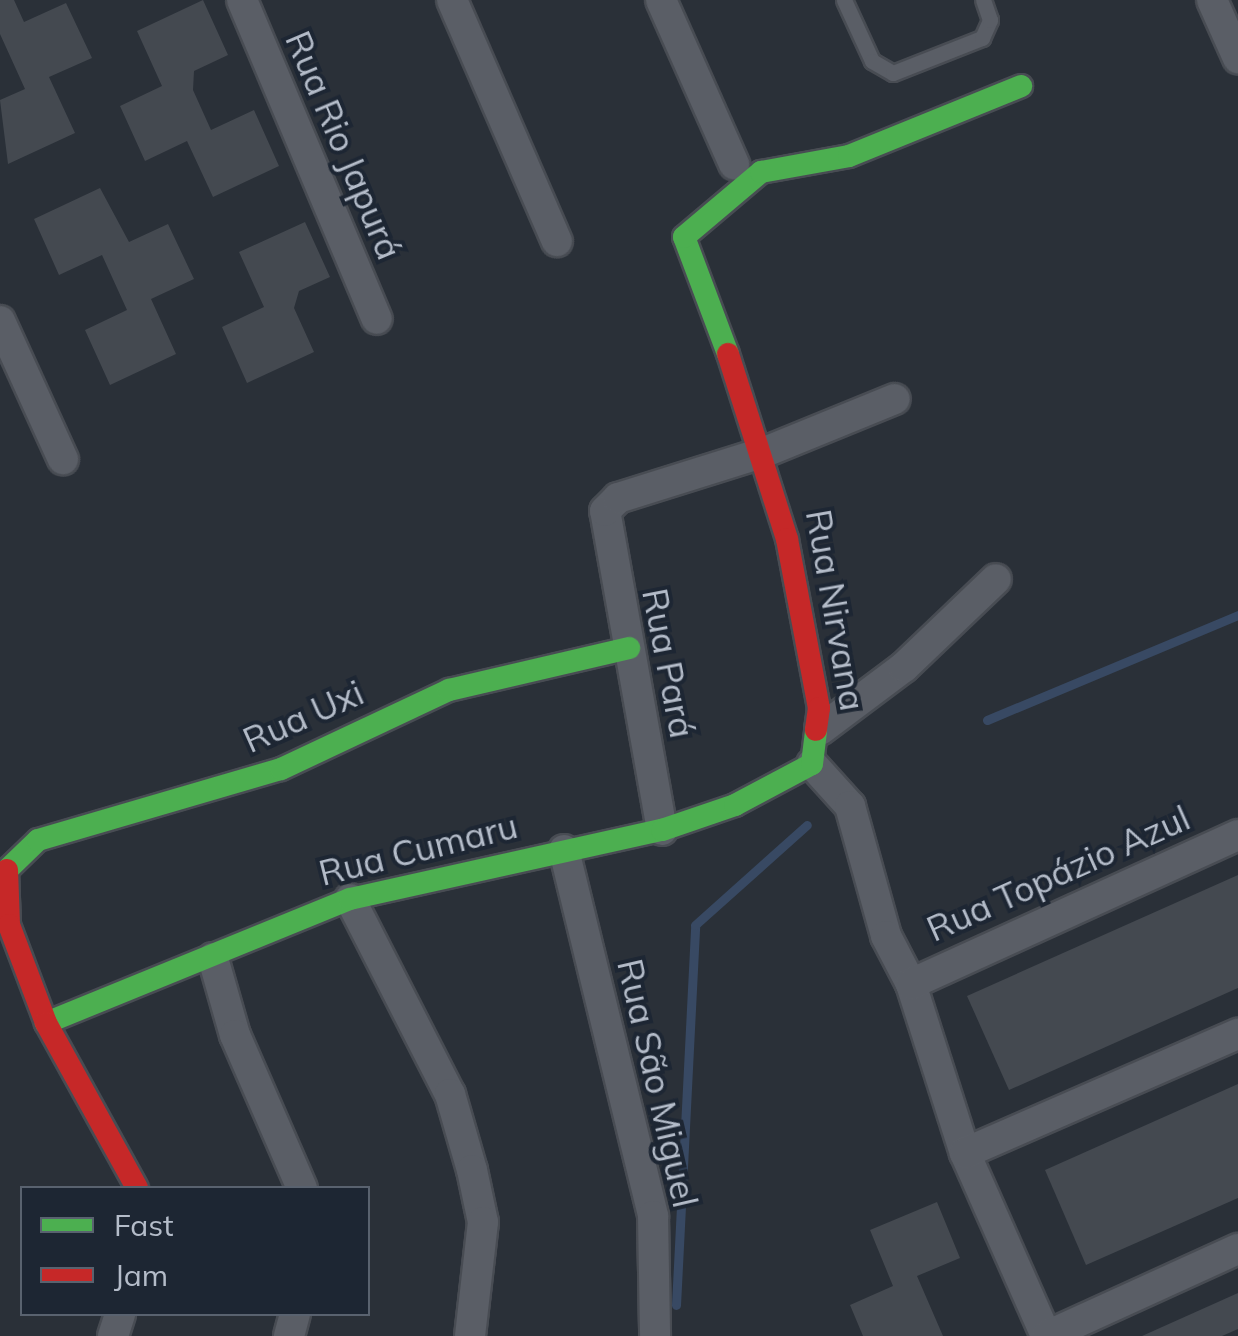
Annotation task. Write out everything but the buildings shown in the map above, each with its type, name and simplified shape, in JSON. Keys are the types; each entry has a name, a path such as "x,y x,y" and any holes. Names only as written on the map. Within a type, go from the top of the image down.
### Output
{"street":[{"name":"Rua Rio Japurá","path":"242,0 377,319"},
{"path":"452,0 558,242"},
{"path":"661,0 734,164"},
{"path":"1212,0 1238,58"},
{"name":"Rua Nirvana","path":"812,764 820,730 765,452 684,237 760,172 849,156 1022,86"},
{"path":"0,321 62,458"},
{"path":"765,452 896,399"},
{"name":"Rua Pará","path":"662,830 605,511 618,498 765,452"},
{"path":"820,730 904,667 996,579"},
{"name":"Rua Uxi","path":"46,1023 9,925 2,890 10,859 38,840 281,769 449,690 629,648"},
{"path":"812,764 850,806 886,936 911,984 965,1153 1047,1336 1238,1249"},
{"name":"Rua Cumaru","path":"46,1023 350,899 662,830 735,805 812,764"},
{"name":"Rua Topázio Azul","path":"911,984 1238,835"},
{"name":"Rua São Miguel","path":"564,850 653,1216 655,1336"},
{"path":"350,899 450,1094 472,1170 483,1222 470,1336"},
{"path":"213,958 235,1036 301,1186"},
{"path":"46,1023 136,1186"},
{"path":"965,1153 1238,1034"}],"lane":[{"path":"844,0 872,61 886,73 982,38 990,20 984,0"}],"waterway":[{"path":"987,720 1238,615"},
{"path":"676,1305 695,925 807,825"}],"traffic: fast":[{"path":"728,354 684,237 761,172 849,156 1021,86"},
{"path":"7,870 38,840 281,769 449,690 629,648"},
{"path":"46,1023 350,899 662,830 735,805 812,764 816,730"}],"traffic: jam":[{"path":"728,354 787,539 819,708 816,730"},
{"path":"7,870 9,925 46,1023 136,1186"}]}
